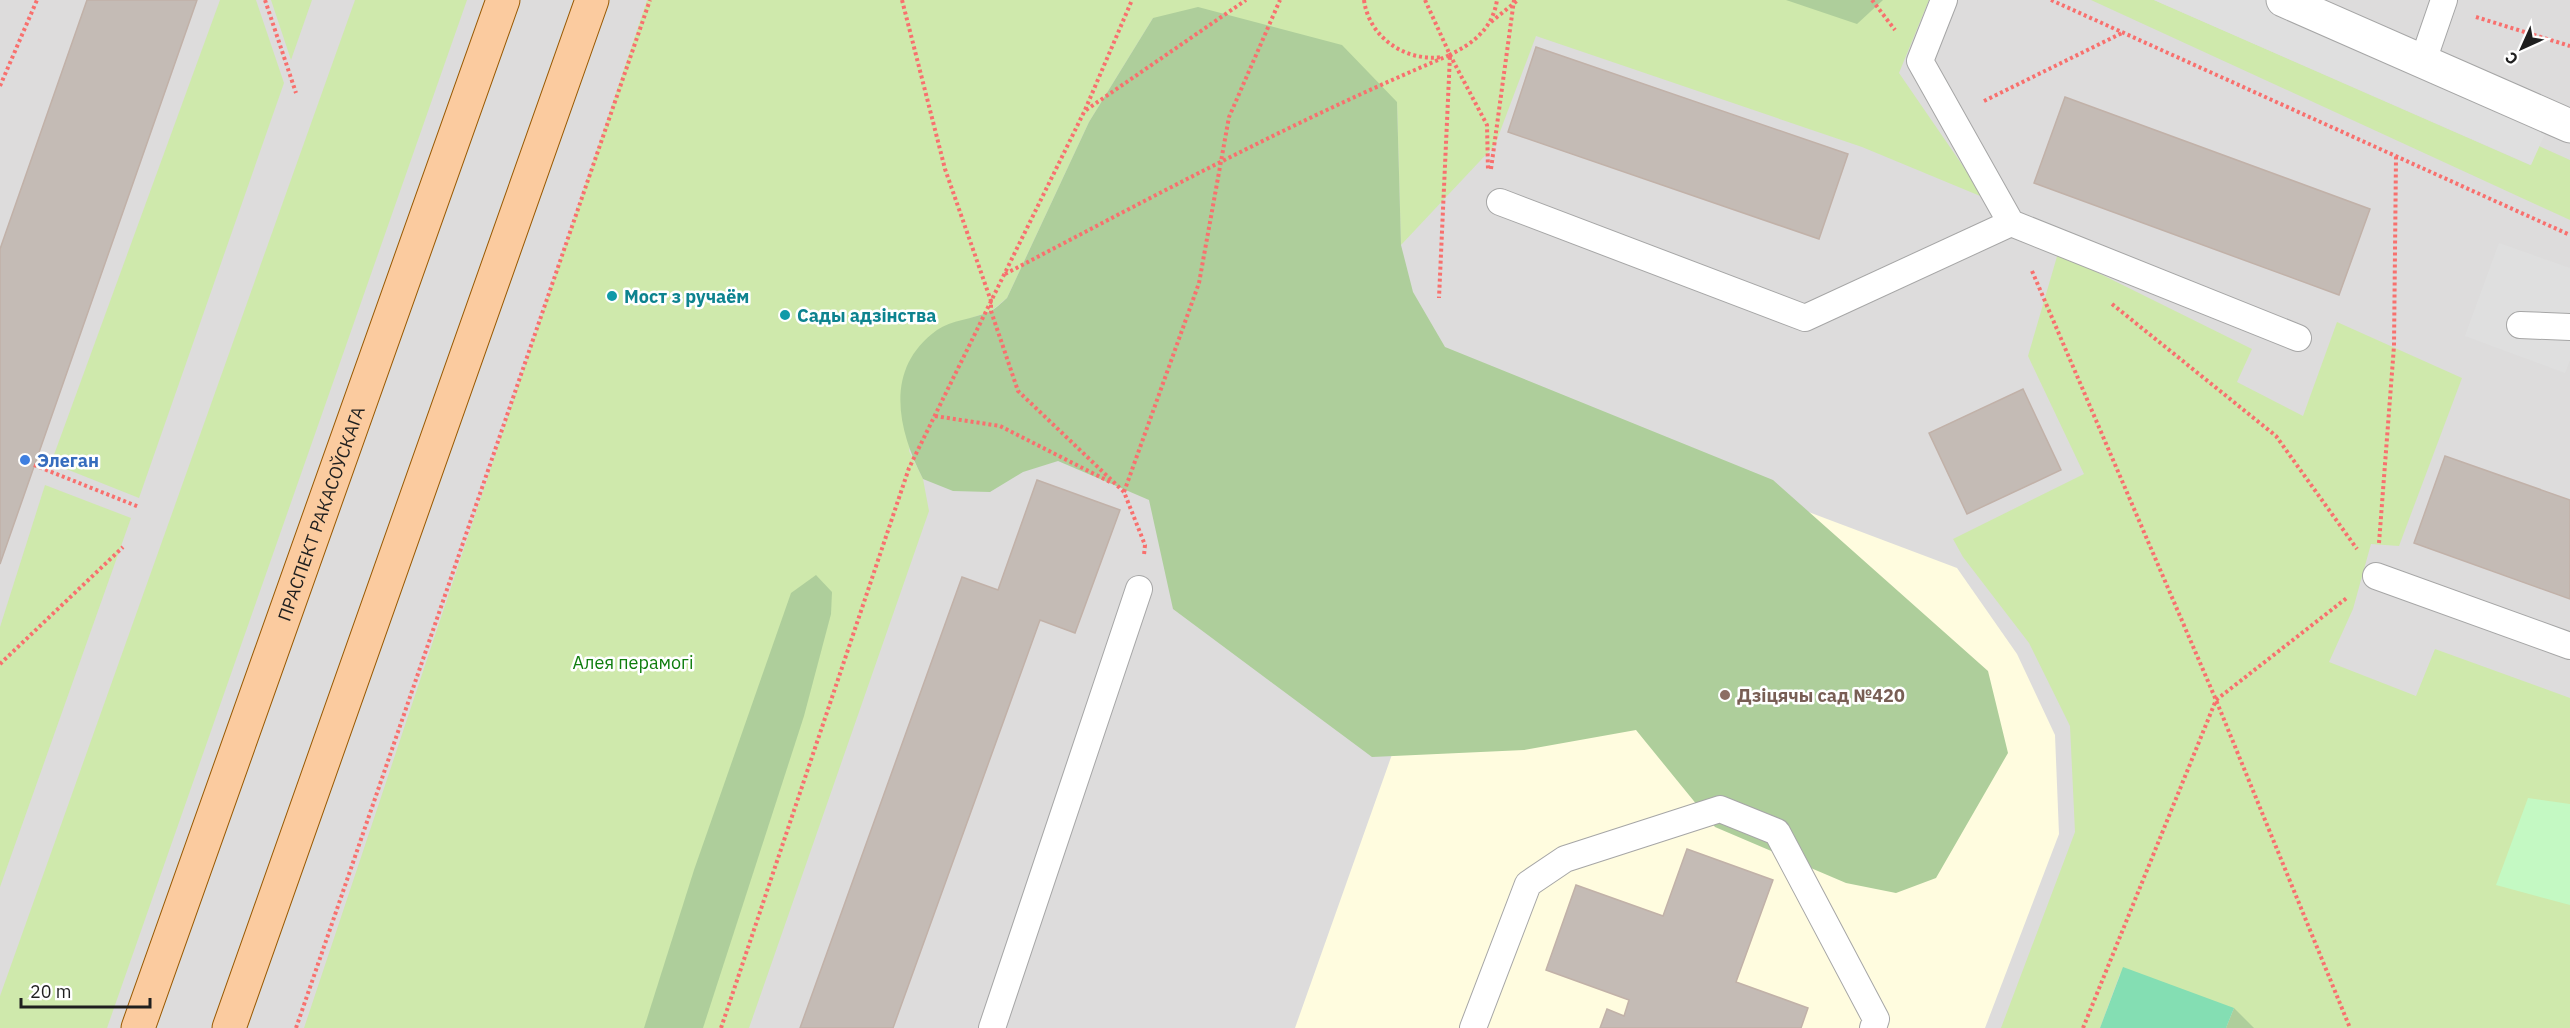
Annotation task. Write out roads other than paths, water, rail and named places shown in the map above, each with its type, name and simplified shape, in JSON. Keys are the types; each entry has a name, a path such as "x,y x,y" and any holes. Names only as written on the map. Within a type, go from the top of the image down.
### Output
{"main road":[{"name":"ПРАСПЕКТ РАКАСОЎСКАГА","path":"138,1028 502,0"},
{"path":"229,1028 592,0"}],"street":[{"path":"2283,0 2570,126"}],"lane":[{"path":"1944,0 1920,61 2011,223 2298,338"},
{"path":"2423,61 2443,3"},
{"path":"1495,195 1805,318 2011,223"},
{"path":"2520,325 2570,327"},
{"path":"2376,576 2570,646"},
{"path":"992,1028 1140,589"},
{"path":"1473,1028 1528,885 1566,859 1720,809 1777,832 1876,1019 1873,1028"}],"place":[{"name":"Мост з ручаём","path":"612,296"},
{"name":"Сады адзінства","path":"785,315"},
{"name":"Элеган","path":"25,460"},
{"name":"Дзіцячы сад №420","path":"1725,695"}],"park label":[{"name":"Алея перамогі","path":"633,662"}]}
